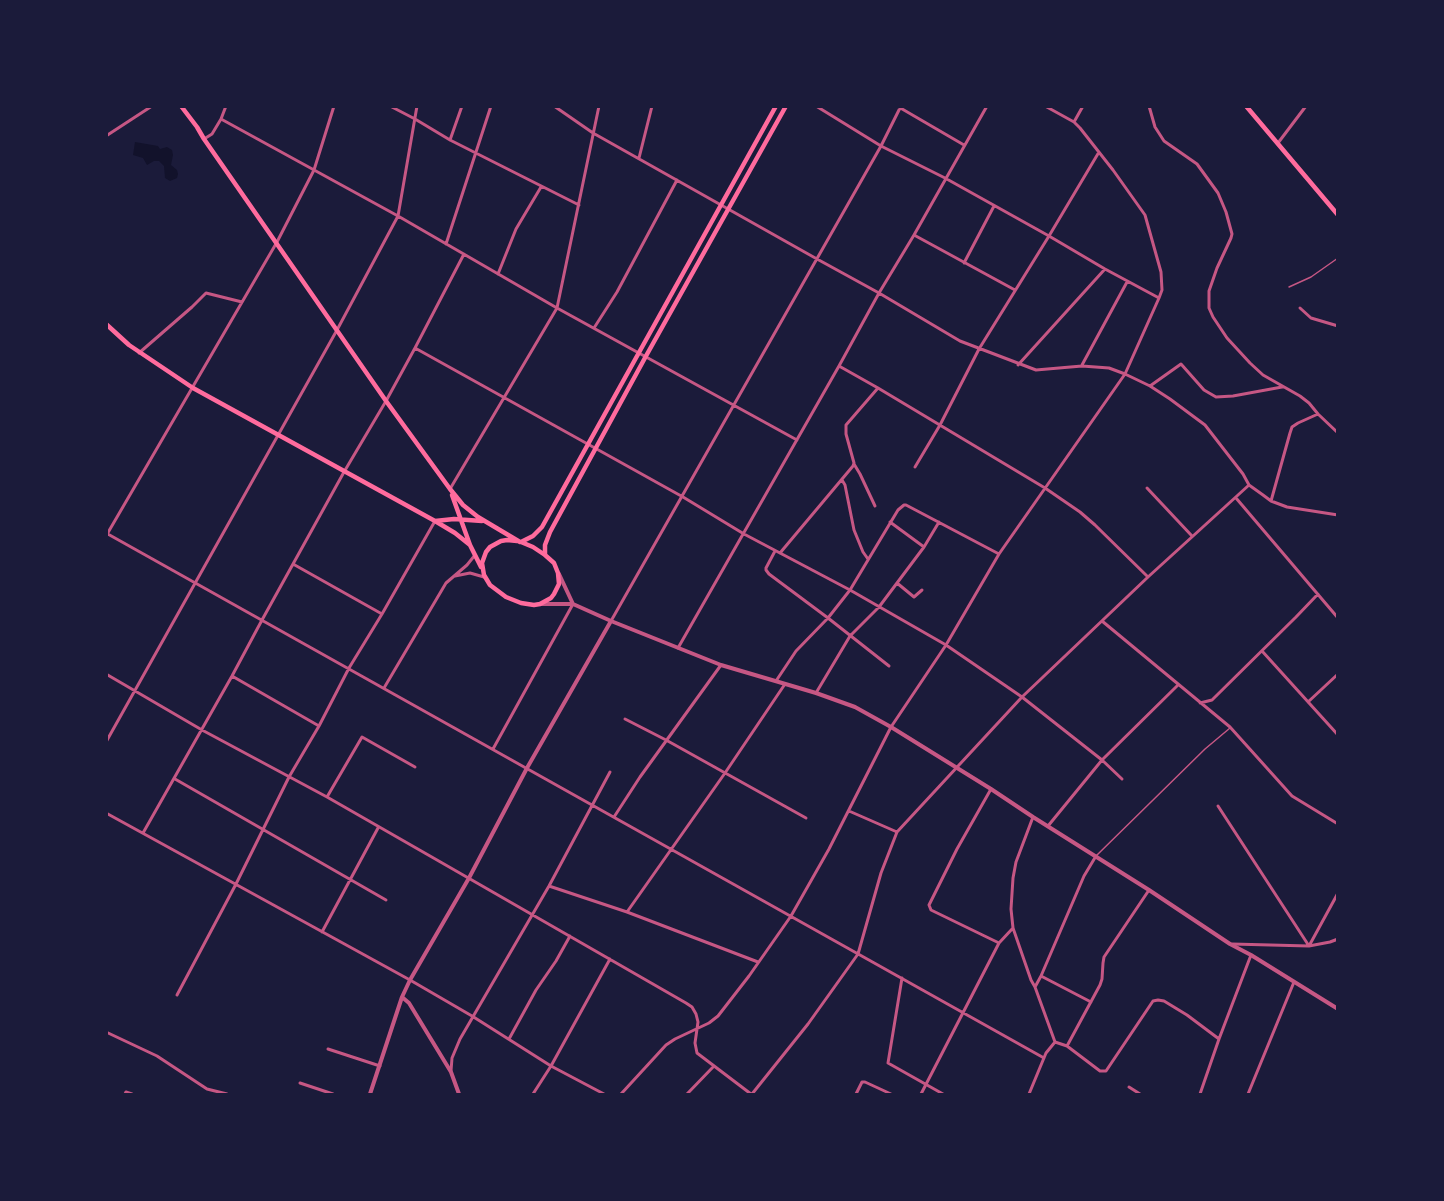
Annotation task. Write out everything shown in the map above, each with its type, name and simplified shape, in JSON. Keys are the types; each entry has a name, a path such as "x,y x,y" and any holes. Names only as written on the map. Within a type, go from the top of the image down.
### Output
{"main road":[{"path":"181,106 386,400 463,505 485,522 533,547 554,563 559,584 554,594 546,602 534,605 521,603 506,597 485,578 483,569 470,545 450,489"},
{"path":"483,569 484,558 490,547 507,540 521,542 537,533 542,527 776,106"},
{"path":"545,555 550,532 786,106"},
{"path":"1246,106 1338,215"},
{"path":"107,327 139,353 192,388 435,521 470,545"},
{"path":"435,521 460,519 485,522"}],"street":[{"path":"106,136 152,106"},
{"path":"204,139 212,134 226,106"},
{"path":"334,106 314,170 277,242 107,534 1044,1058"},
{"path":"390,106 450,140 579,205"},
{"path":"106,742 337,330 398,216 417,106"},
{"path":"450,140 462,107 456,106"},
{"path":"446,244 491,106"},
{"path":"554,106 593,133 816,260 879,293 960,341 1036,370 1082,366 1109,368 1150,386 1205,425 1249,485 1271,501 1287,507 1338,515"},
{"path":"450,489 557,308 599,106"},
{"path":"639,158 652,106"},
{"path":"816,106 881,146 945,178 1159,298"},
{"path":"678,648 987,106"},
{"path":"621,1095 666,1045 718,1016 790,916 849,811 891,727 946,645 999,554 1125,374 1159,298 1162,290 1161,273 1148,224 1139,205 1074,122 1046,106"},
{"path":"1074,122 1083,106"},
{"path":"1149,106 1155,127 1164,141 1197,164 1218,193 1226,212 1232,238 1217,268 1209,291 1209,308 1213,317 1227,338 1250,363 1263,375 1309,403 1338,433"},
{"path":"1277,145 1306,106"},
{"path":"370,1095 410,980 469,878 527,768 881,146 899,107 964,145"},
{"path":"221,119 797,440"},
{"path":"915,467 940,425 979,349 1099,152"},
{"path":"594,328 677,180"},
{"path":"498,274 516,229 542,187"},
{"path":"964,263 995,206"},
{"path":"914,235 1015,290"},
{"path":"143,833 415,348 464,254"},
{"path":"1018,364 1105,269"},
{"path":"1082,366 1127,282"},
{"path":"139,353 206,293 242,302"},
{"path":"1300,308 1311,318 1335,326 1338,321"},
{"path":"415,348 946,645 1022,697 1102,760 1122,780"},
{"path":"1150,386 1181,364 1204,390 1216,396 1233,396 1284,387"},
{"path":"839,366 1045,488 1080,512 1148,577"},
{"path":"875,506 854,464 846,434 846,425 878,388"},
{"path":"1271,501 1292,428 1318,414"},
{"path":"780,553 854,464"},
{"path":"842,480 854,530 869,560"},
{"path":"106,674 202,730 327,797 692,1007 696,1014 698,1029 695,1042 697,1053 752,1095 808,1024 858,954 881,873 897,832 1022,697 1249,485"},
{"path":"1148,488 1192,536"},
{"path":"1235,498 1338,618"},
{"path":"776,681 796,651 828,618 850,590 890,522 898,510 906,505 999,554"},
{"path":"177,995 349,668 435,521"},
{"path":"890,522 924,547"},
{"path":"816,693 850,636 879,607 924,547 939,522"},
{"path":"775,550 766,568 769,574 889,666"},
{"path":"384,688 446,583 475,555"},
{"path":"293,564 382,614"},
{"path":"453,576 473,573 485,578"},
{"path":"558,573 573,604"},
{"path":"897,583 914,597 922,590"},
{"path":"1200,703 1212,700 1318,594"},
{"path":"540,604 573,604 721,665 855,707 956,767 1230,944 1338,1009"},
{"path":"493,749 573,604"},
{"path":"1102,621 1230,727 1292,796 1305,806 1337,821"},
{"path":"1262,651 1338,735"},
{"path":"614,817 666,740 721,665"},
{"path":"1308,702 1338,674"},
{"path":"232,676 319,726"},
{"path":"627,912 785,684"},
{"path":"1048,826 1102,760 1178,685"},
{"path":"625,719 806,818"},
{"path":"327,797 362,736 415,767"},
{"path":"451,1072 452,1059 472,1016 549,886 610,772"},
{"path":"175,778 386,900"},
{"path":"991,789 929,905 931,910 999,943"},
{"path":"1218,806 1309,946"},
{"path":"849,811 897,832"},
{"path":"106,813 410,980 551,1066 604,1095"},
{"path":"1033,817 1016,862 1011,909 1013,928 1055,1042"},
{"path":"322,932 379,827"},
{"path":"1035,987 1084,876 1096,856"},
{"path":"549,886 627,912 758,962"},
{"path":"1067,1046 1102,979 1104,957 1149,890"},
{"path":"1309,946 1338,893"},
{"path":"921,1095 999,943 1013,928"},
{"path":"508,1039 570,936"},
{"path":"1230,944 1309,946 1338,939"},
{"path":"1200,1095 1251,955"},
{"path":"533,1095 610,959"},
{"path":"1041,976 1091,1002"},
{"path":"902,978 889,1065 943,1095"},
{"path":"1248,1095 1294,982"},
{"path":"402,998 409,1003 451,1072 458,1093 464,1094"},
{"path":"1055,1042 1067,1046 1100,1071 1107,1070 1153,1001 1158,1000 1164,1001 1187,1015 1219,1039"},
{"path":"106,1032 158,1056 207,1089 227,1095"},
{"path":"1029,1095 1044,1058 1055,1042"},
{"path":"328,1049 380,1066"},
{"path":"687,1095 714,1066"},
{"path":"856,1095 862,1082 891,1095"},
{"path":"300,1083 333,1095"},
{"path":"1129,1087 1140,1095"},
{"path":"126,1093 132,1095"}],"lane":[{"path":"1289,287 1311,277 1338,258"},
{"path":"1096,856 1204,749 1230,727"}],"shaded area":[{"path":"135,142 158,146 160,149 167,147 172,150 171,165 177,170 177,178 170,181 165,178 164,166 159,161 147,165 143,158 133,155"}]}
